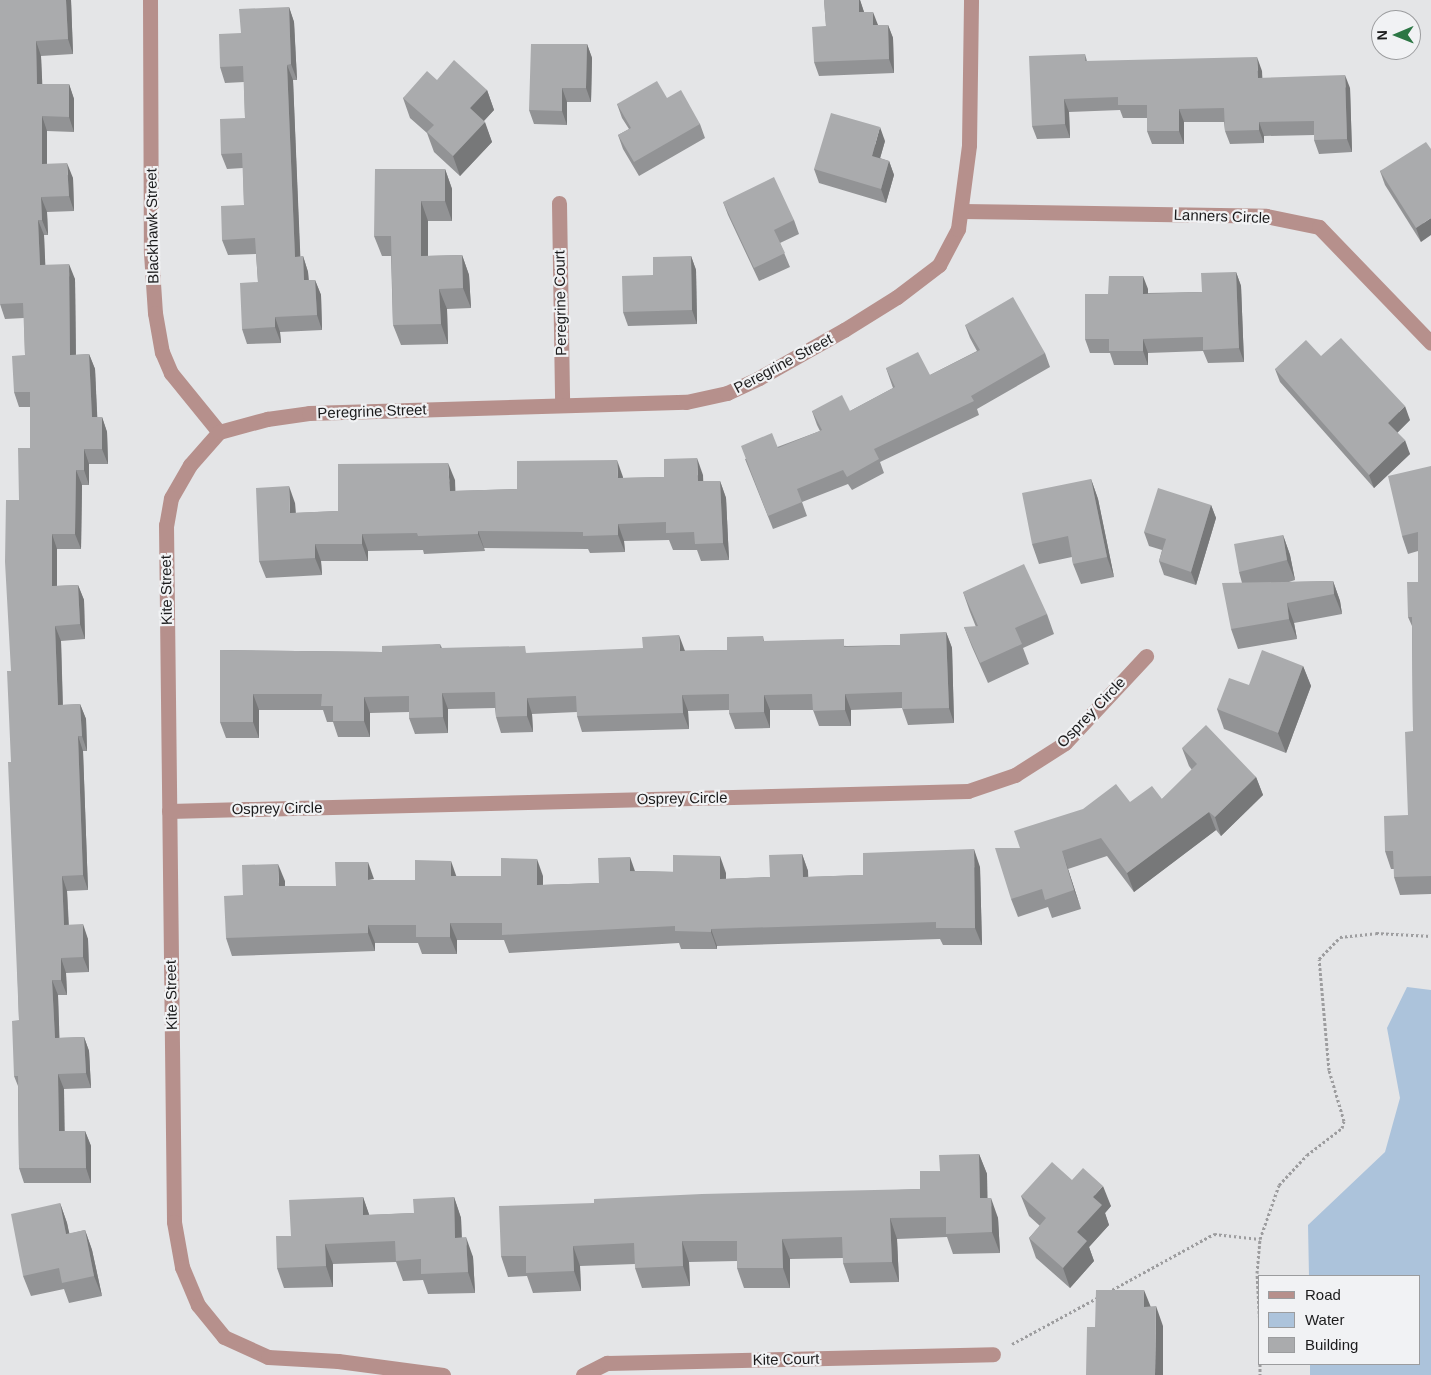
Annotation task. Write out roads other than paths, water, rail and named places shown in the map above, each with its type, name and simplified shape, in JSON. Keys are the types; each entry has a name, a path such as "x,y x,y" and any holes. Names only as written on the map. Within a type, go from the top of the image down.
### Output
{"street":[{"name":"Blackhawk Street","path":"150,0 151,253 154,313 162,352 171,373 219,432"},
{"name":"Peregrine Street","path":"219,432 267,419 309,413 562,404 686,402 727,393 759,378 897,298 939,265 958,229 962,211 969,145 971,0"},
{"name":"Peregrine Court","path":"559,203 562,404"},
{"name":"Lanners Circle","path":"962,211 1266,216 1319,227 1431,343"},
{"name":"Kite Street","path":"219,432 186,473 171,498 166,525 174,1222 182,1267 198,1306 224,1337 268,1357 338,1360 443,1375"},
{"name":"Osprey Circle","path":"169,811 968,791 1015,775 1065,743 1146,656"},
{"name":"Kite Court","path":"583,1375 607,1363 993,1354"}],"water":[{"path":"1407,987 1431,990 1431,1375 1310,1375 1310,1365 1421,1365 1421,1275 1309,1275 1308,1225 1385,1152 1400,1098 1387,1028"}]}
